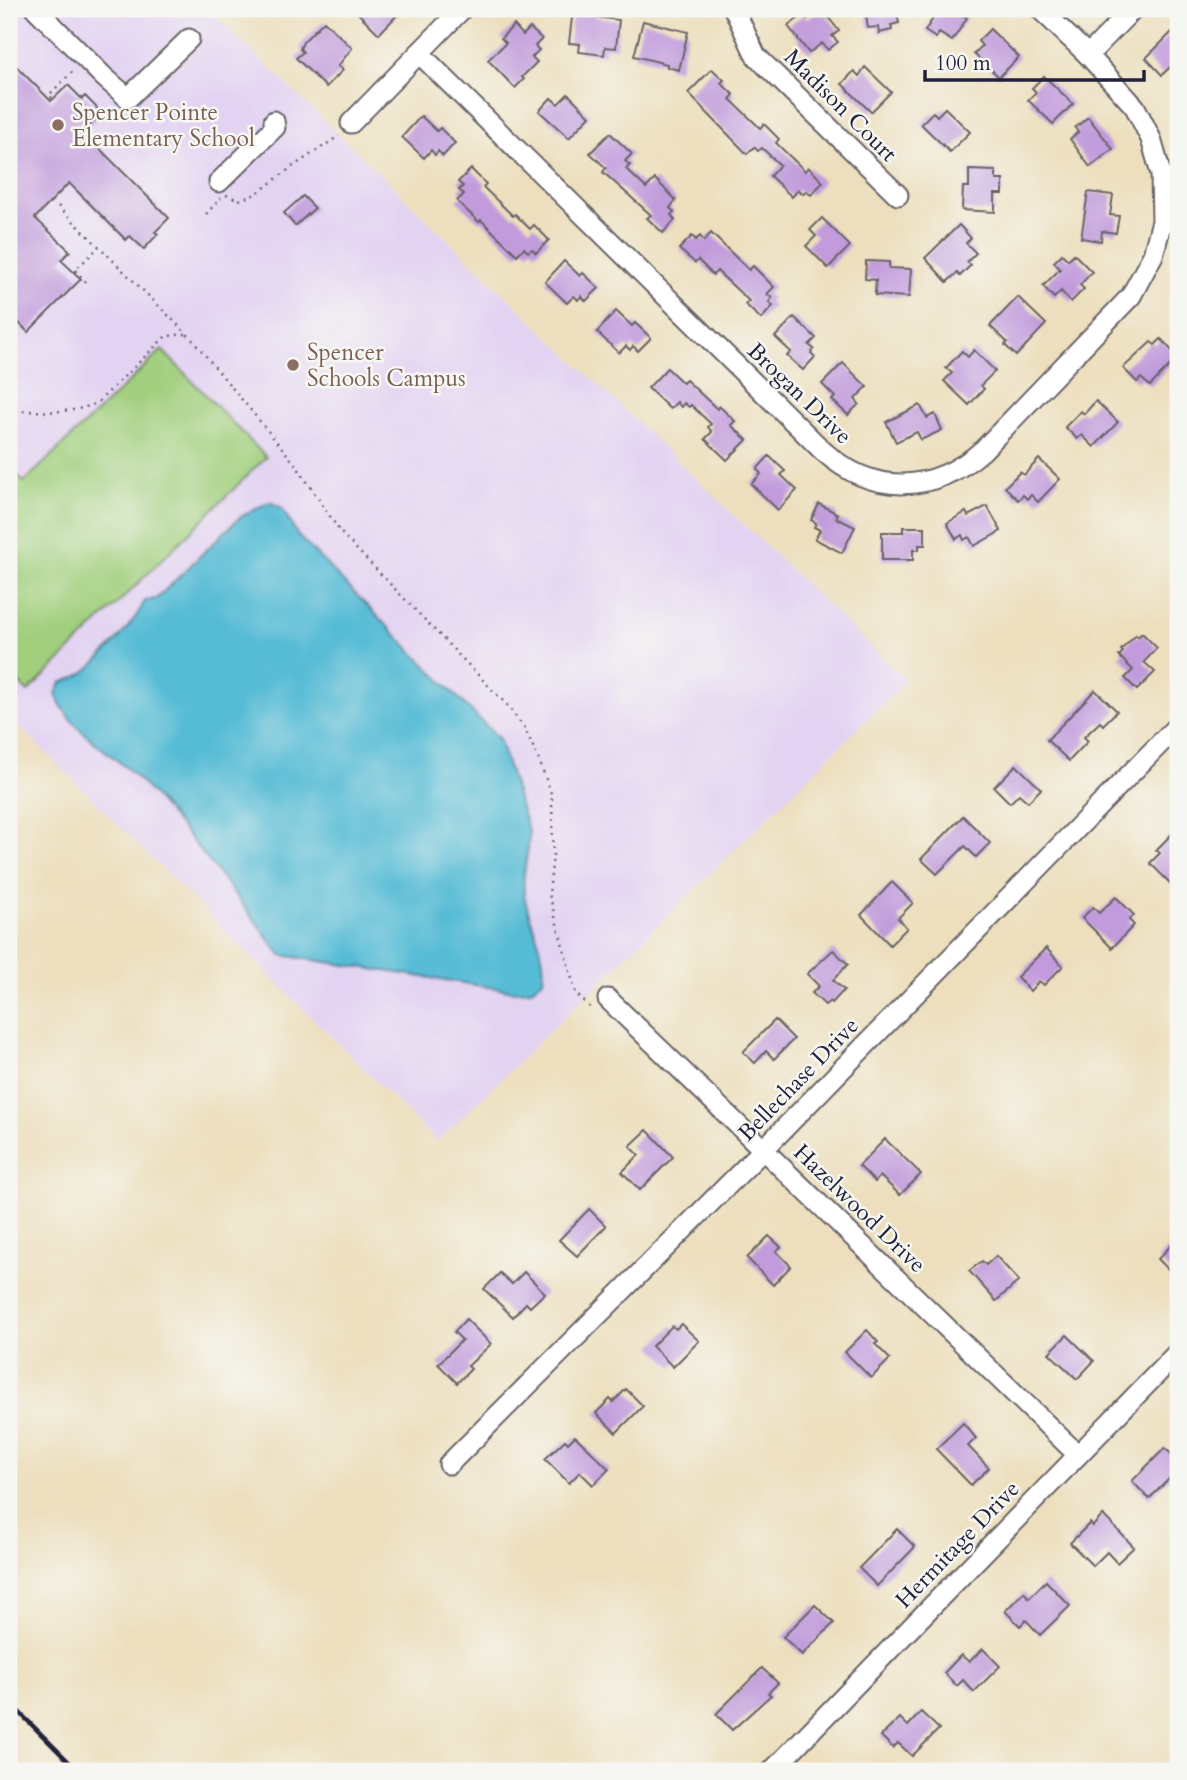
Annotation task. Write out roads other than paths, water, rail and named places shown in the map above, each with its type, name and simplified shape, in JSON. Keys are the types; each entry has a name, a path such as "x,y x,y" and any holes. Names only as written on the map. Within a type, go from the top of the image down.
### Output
{"street":[{"path":"36,9 128,98 190,39"},
{"path":"351,123 462,9"},
{"name":"Madison Court","path":"734,9 756,56 898,195"},
{"name":"Brogan Drive","path":"419,53 829,456 863,477 905,484 920,483 947,475 970,462 1120,310 1140,282 1153,254 1162,221 1161,174 1151,139 1135,107 1088,55 1040,9"},
{"path":"1088,55 1133,9"},
{"path":"219,182 275,127 274,121"},
{"name":"Bellechase Drive","path":"449,1464 764,1149 1178,726"},
{"name":"Hazelwood Drive","path":"608,999 1077,1454"},
{"name":"Hermitage Drive","path":"772,1771 1178,1352"}],"water":[{"path":"270,502 282,508 298,536 499,739 529,833 524,891 541,949 544,970 543,980 530,990 515,991 281,955 176,821 128,769 81,730 62,707 56,694 61,683 82,674 99,660 126,630 145,601 156,599 238,519"}],"railway":[{"path":"9,1702 78,1771"}],"place":[{"name":"Spencer Pointe Elementary School","path":"58,125"},
{"name":"Spencer Schools Campus","path":"293,365"}]}
